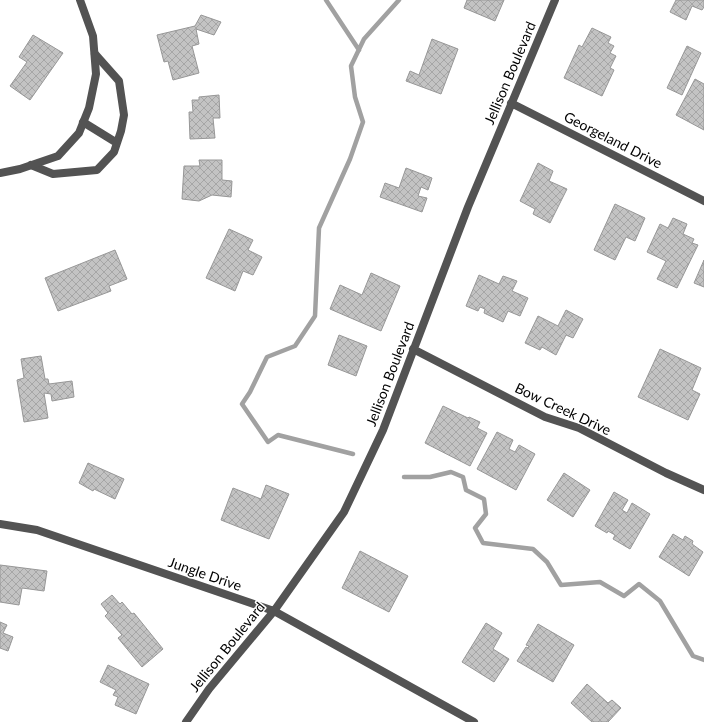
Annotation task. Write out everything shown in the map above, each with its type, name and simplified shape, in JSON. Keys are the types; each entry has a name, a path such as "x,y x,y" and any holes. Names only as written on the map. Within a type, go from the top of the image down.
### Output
{"street":[{"path":"0,173 58,156 79,133 89,108 96,74 93,36 80,0"},
{"name":"Jellison Boulevard","path":"186,722 209,689 274,611 344,512 383,430 468,207 555,0"},
{"path":"31,165 53,174 97,170 114,152 121,131 124,115 120,81 95,54"},
{"name":"Georgeland Drive","path":"511,103 704,201"},
{"path":"83,122 117,143"},
{"name":"Bow Creek Drive","path":"413,349 545,417 579,428 666,474 704,490"},
{"name":"Jungle Drive","path":"0,524 37,530 274,611 474,722"}],"building":[{"path":"467,0 504,0 495,21 464,8"},
{"path":"676,0 704,0 704,7 702,10 692,6 686,20 670,12"},
{"path":"201,15 221,22 214,35 196,29 199,44 192,46 199,73 173,80 168,61 164,62 157,35 195,26"},
{"path":"592,28 611,37 608,43 614,46 610,53 616,56 610,68 614,70 602,96 564,78 579,45 582,47"},
{"path":"33,35 63,53 30,100 10,86 27,62 19,57"},
{"path":"432,39 458,49 441,94 406,81 410,71 419,75"},
{"path":"687,46 701,53 682,95 667,88"},
{"path":"695,79 704,84 704,130 676,115"},
{"path":"219,95 220,118 213,118 215,138 190,139 189,112 193,112 192,100 199,100 199,97"},
{"path":"199,160 222,160 222,180 232,181 231,197 212,195 199,201 182,199 184,166 200,166"},
{"path":"538,163 553,171 549,181 567,189 550,223 533,214 535,209 520,201"},
{"path":"406,168 432,178 428,190 421,187 418,196 427,198 422,212 380,197 385,183 399,188"},
{"path":"615,204 645,218 635,241 626,237 615,260 594,250"},
{"path":"673,218 687,224 683,234 694,239 692,243 698,245 677,288 657,279 666,261 647,252 660,224 668,228"},
{"path":"229,229 253,240 248,250 262,257 253,275 243,271 235,291 206,278"},
{"path":"115,250 127,279 109,286 111,291 58,311 45,278"},
{"path":"704,260 704,287 694,283"},
{"path":"371,273 400,286 381,331 330,309 340,285 362,295"},
{"path":"479,275 499,284 503,276 517,281 512,291 528,298 520,316 508,311 503,322 484,313 485,309 480,307 478,311 466,306"},
{"path":"566,310 583,319 573,338 566,335 556,355 542,347 540,350 525,343 538,316 558,326"},
{"path":"339,335 367,346 356,376 328,365"},
{"path":"660,349 701,368 692,390 700,394 688,420 638,397"},
{"path":"41,356 45,379 48,379 49,384 72,381 74,397 52,401 51,394 44,393 48,418 24,422 17,380 24,378 21,359"},
{"path":"443,406 480,422 477,428 487,433 470,466 425,443"},
{"path":"497,432 513,440 509,449 515,452 519,445 535,454 516,490 477,469"},
{"path":"88,463 124,479 115,499 94,489 93,491 79,483"},
{"path":"564,473 590,490 573,517 547,500"},
{"path":"266,485 289,494 269,539 221,520 233,488 261,499"},
{"path":"614,492 628,500 622,510 627,513 632,503 650,514 630,549 613,539 615,535 608,531 607,533 595,526"},
{"path":"673,534 683,540 685,536 693,541 692,544 703,552 689,576 659,557"},
{"path":"360,551 408,576 389,612 342,588"},
{"path":"0,565 47,571 44,591 22,588 19,605 0,602"},
{"path":"112,595 120,604 122,602 132,614 134,613 163,649 142,667 118,638 122,635 105,616 108,613 101,604"},
{"path":"0,622 7,625 3,633 13,637 8,651 0,648"},
{"path":"486,623 502,633 493,649 509,659 494,682 462,662"},
{"path":"538,624 574,645 553,682 517,661 526,647 528,648 529,646 526,645"},
{"path":"108,665 149,684 136,714 115,705 118,697 113,695 116,690 100,682"},
{"path":"587,684 608,703 612,700 621,708 608,722 592,722 571,703"}],"waterway":[{"path":"326,0 359,50"},
{"path":"353,454 278,435 268,442 242,404 250,392 267,357 295,346 315,316 319,228 350,159 363,122 355,97 351,66 364,39 399,0"},
{"path":"404,477 430,477 451,472 463,477 466,490 484,499 486,514 475,528 483,543 533,549 547,562 561,585 600,582 624,596 639,584 660,601 693,656 704,660"}]}
